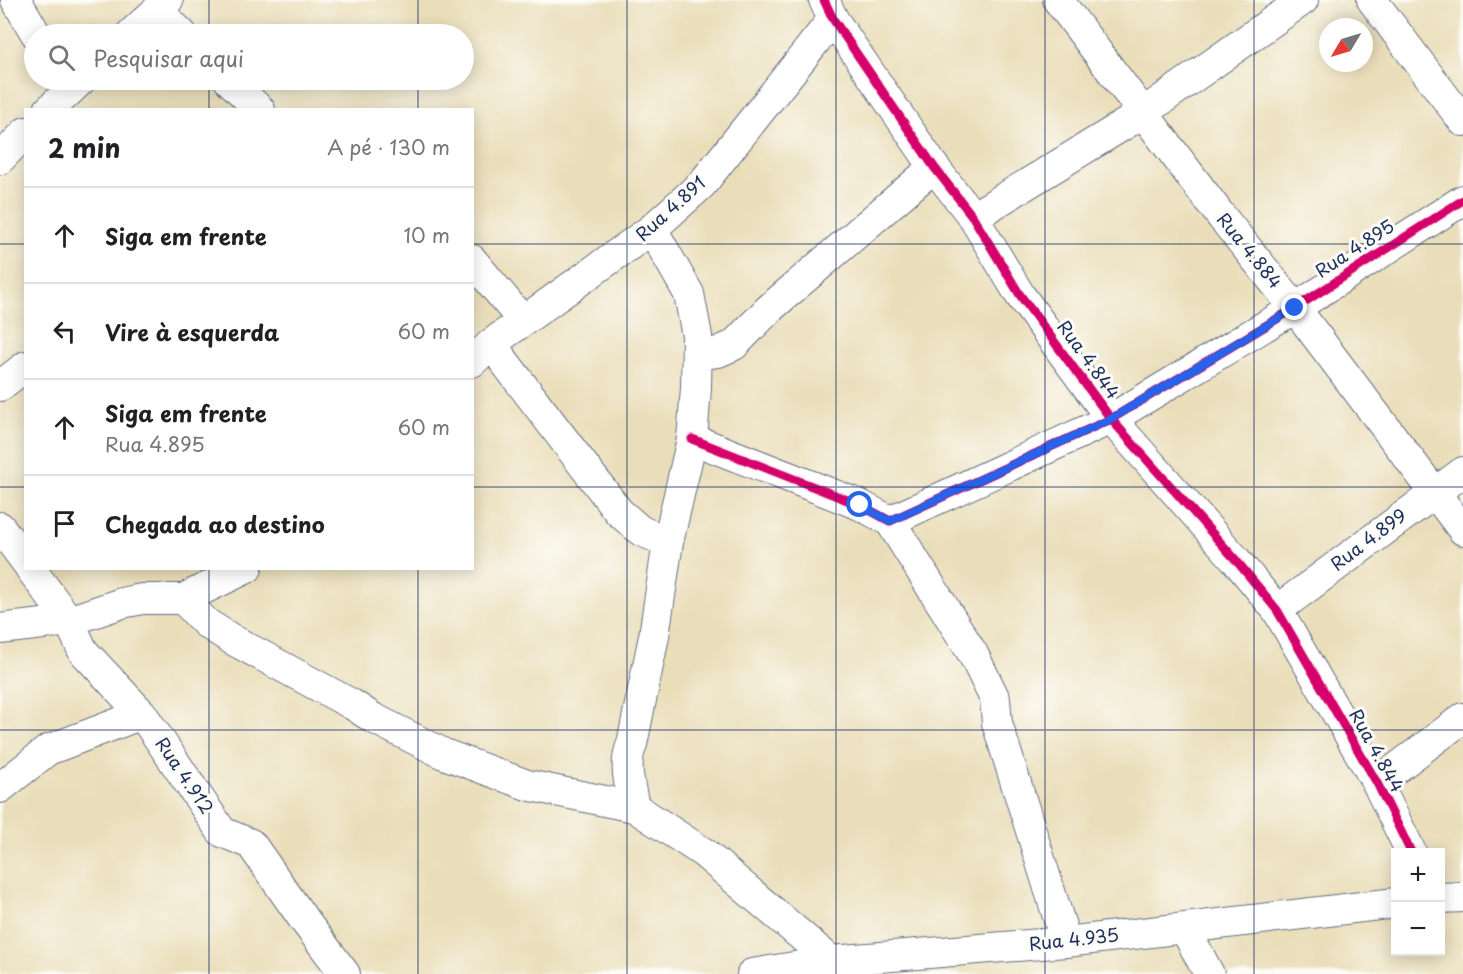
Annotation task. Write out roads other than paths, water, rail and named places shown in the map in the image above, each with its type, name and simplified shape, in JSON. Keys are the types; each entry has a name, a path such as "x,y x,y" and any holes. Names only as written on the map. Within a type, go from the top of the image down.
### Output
{"street":[{"path":"16,0 30,24"},
{"name":"Rua 4.884","path":"1058,0 1463,530"},
{"path":"974,217 1143,113 1303,0"},
{"path":"1372,0 1463,121"},
{"path":"142,24 163,5 175,24"},
{"name":"Rua 4.844","path":"829,9 934,167 974,217 1020,294 1111,419 1236,559 1277,610 1377,783 1409,848"},
{"name":"Rua 4.891","path":"482,353 652,229 702,184 829,9"},
{"path":"239,90 258,108"},
{"path":"0,159 24,134"},
{"path":"697,355 718,352 734,345 769,309 934,167"},
{"name":"Rua 4.895","path":"890,521 1111,419 1295,308 1463,200"},
{"path":"634,807 627,771 627,756 632,744 654,636 668,542 692,439 697,355 697,336 688,294 652,229"},
{"path":"474,262 523,321"},
{"path":"482,353 620,512 641,531 668,542"},
{"path":"0,386 24,368"},
{"path":"692,439 860,505 890,521 973,654 989,684 994,699 997,723 1066,942"},
{"name":"Rua 4.899","path":"1277,610 1463,472"},
{"path":"0,527 24,559"},
{"name":"Rua 4.912","path":"31,570 69,621 83,651 142,714 222,832 251,844 345,974"},
{"path":"0,629 69,621 122,603 142,599 183,599 243,570"},
{"path":"183,599 206,623 232,640 373,718 444,754 526,785 634,807 704,853 838,967"},
{"path":"0,788 48,750 142,714"},
{"path":"1377,783 1463,718"},
{"path":"1445,898 1463,897"},
{"name":"Rua 4.935","path":"752,974 838,967 1185,929 1391,903"},
{"path":"1185,929 1209,974"}]}
